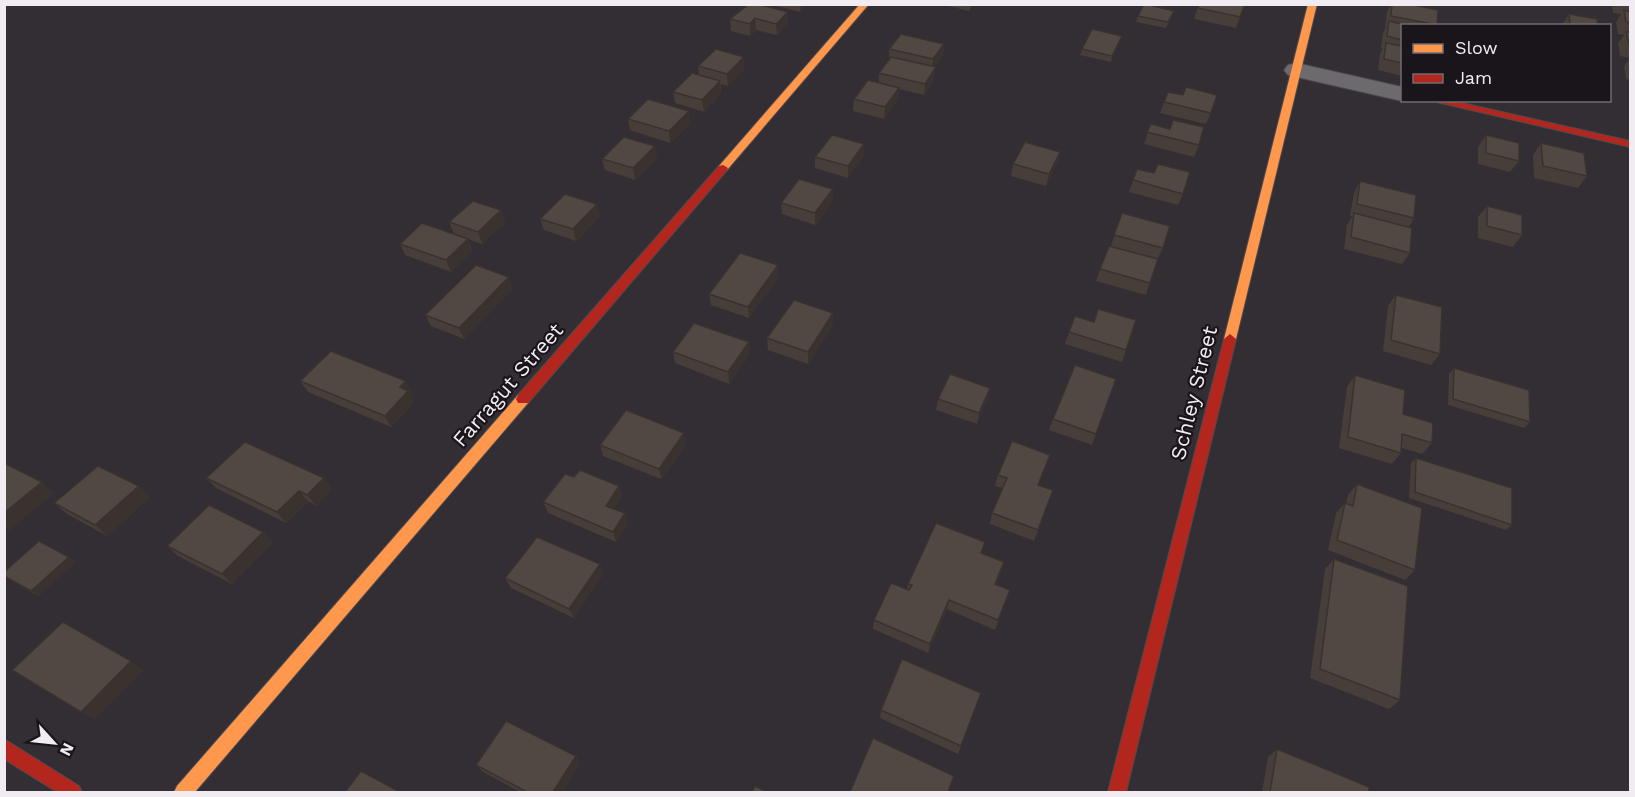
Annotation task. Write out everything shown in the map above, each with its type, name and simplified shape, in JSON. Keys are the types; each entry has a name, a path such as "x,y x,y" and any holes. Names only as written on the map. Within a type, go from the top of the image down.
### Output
{"street":[{"name":"Farragut Street","path":"183,792 866,4"},
{"name":"Schley Street","path":"1117,792 1313,4"},
{"path":"1296,70 1401,94"},
{"path":"1443,102 1630,144"},
{"path":"4,748 73,792"}],"building":[{"path":"749,4 788,12 776,24 755,18 750,24 730,19"},
{"path":"1144,4 1174,11 1168,22 1138,16"},
{"path":"1199,4 1245,4 1240,17 1198,8"},
{"path":"1392,4 1409,4 1438,10 1437,24 1391,16"},
{"path":"1624,10 1630,12 1630,23 1626,22"},
{"path":"1569,14 1597,19 1598,24 1570,24"},
{"path":"1389,21 1402,24 1401,40 1387,36"},
{"path":"1092,29 1122,36 1112,56 1082,49"},
{"path":"1626,32 1630,32 1630,45 1629,44"},
{"path":"901,34 944,44 933,59 889,49"},
{"path":"1386,43 1401,46 1401,63 1384,59"},
{"path":"716,49 744,57 727,74 698,66"},
{"path":"891,57 936,67 925,84 879,73"},
{"path":"692,73 720,81 702,100 673,92"},
{"path":"868,80 899,88 885,107 854,99"},
{"path":"1186,87 1217,95 1211,113 1164,102 1168,92 1183,95"},
{"path":"648,99 689,111 669,131 628,119"},
{"path":"1173,120 1204,127 1199,145 1147,132 1151,124 1170,129"},
{"path":"832,135 864,144 848,166 815,157"},
{"path":"1486,135 1519,143 1519,161 1486,153"},
{"path":"624,137 655,146 633,168 602,159"},
{"path":"1025,142 1060,152 1049,174 1013,164"},
{"path":"1541,143 1584,153 1587,176 1543,166"},
{"path":"1158,164 1190,172 1183,194 1133,180 1137,169 1154,173"},
{"path":"799,179 833,189 815,213 781,203"},
{"path":"1360,181 1416,195 1414,218 1357,204"},
{"path":"565,194 597,204 573,229 540,219"},
{"path":"473,201 501,210 478,232 449,222"},
{"path":"1487,206 1522,215 1522,235 1487,226"},
{"path":"1122,213 1170,226 1163,248 1114,235"},
{"path":"1354,213 1412,228 1410,253 1351,237"},
{"path":"422,223 468,239 446,260 400,244"},
{"path":"1109,246 1158,259 1150,283 1100,269"},
{"path":"740,253 778,265 748,307 709,294"},
{"path":"476,265 509,277 459,328 425,315"},
{"path":"1396,295 1442,307 1440,354 1391,340"},
{"path":"794,300 833,313 808,352 767,338"},
{"path":"1098,309 1136,320 1126,350 1069,332 1075,316 1094,322"},
{"path":"694,323 749,342 728,372 673,352"},
{"path":"331,351 406,381 400,387 408,391 385,416 300,381"},
{"path":"1075,365 1116,379 1096,434 1053,419"},
{"path":"1454,368 1529,390 1530,422 1453,399"},
{"path":"950,374 990,388 979,413 938,399"},
{"path":"1355,375 1405,390 1403,414 1433,423 1432,443 1402,434 1401,453 1348,437"},
{"path":"626,410 684,433 659,469 600,445"},
{"path":"1012,441 1050,455 1038,485 1053,490 1038,530 992,513 1007,478 998,475"},
{"path":"245,442 324,478 307,495 299,491 277,512 206,478"},
{"path":"1416,458 1512,488 1512,525 1415,492"},
{"path":"4,463 42,482 4,513"},
{"path":"98,466 139,486 95,525 54,503"},
{"path":"580,470 619,486 606,506 625,513 613,532 543,502 565,474 574,477"},
{"path":"1357,484 1422,508 1415,570 1337,540 1345,503 1353,506"},
{"path":"209,505 263,532 222,574 167,546"},
{"path":"936,523 985,542 981,553 1004,562 995,584 1010,590 998,620 949,600 930,644 874,620 891,583 909,590 912,585 908,584"},
{"path":"537,537 600,564 569,609 505,578"},
{"path":"39,541 69,557 31,591 4,576 4,572"},
{"path":"1334,559 1408,586 1400,700 1320,669"},
{"path":"63,622 131,661 81,712 12,670"},
{"path":"902,659 981,693 961,746 881,710"},
{"path":"506,721 576,756 553,792 527,792 476,765"},
{"path":"873,738 954,776 948,792 850,792"},
{"path":"1277,749 1369,787 1369,792 1270,792"},
{"path":"361,771 400,792 345,792"},
{"path":"755,786 767,792 752,792"}],"traffic: slow":[{"path":"723,168 865,4"},
{"path":"1230,339 1313,4"},
{"path":"183,792 523,399"}],"traffic: jam":[{"path":"1442,102 1630,144"},
{"path":"523,399 723,168"},
{"path":"1117,792 1230,339"},
{"path":"4,748 73,792"}]}
